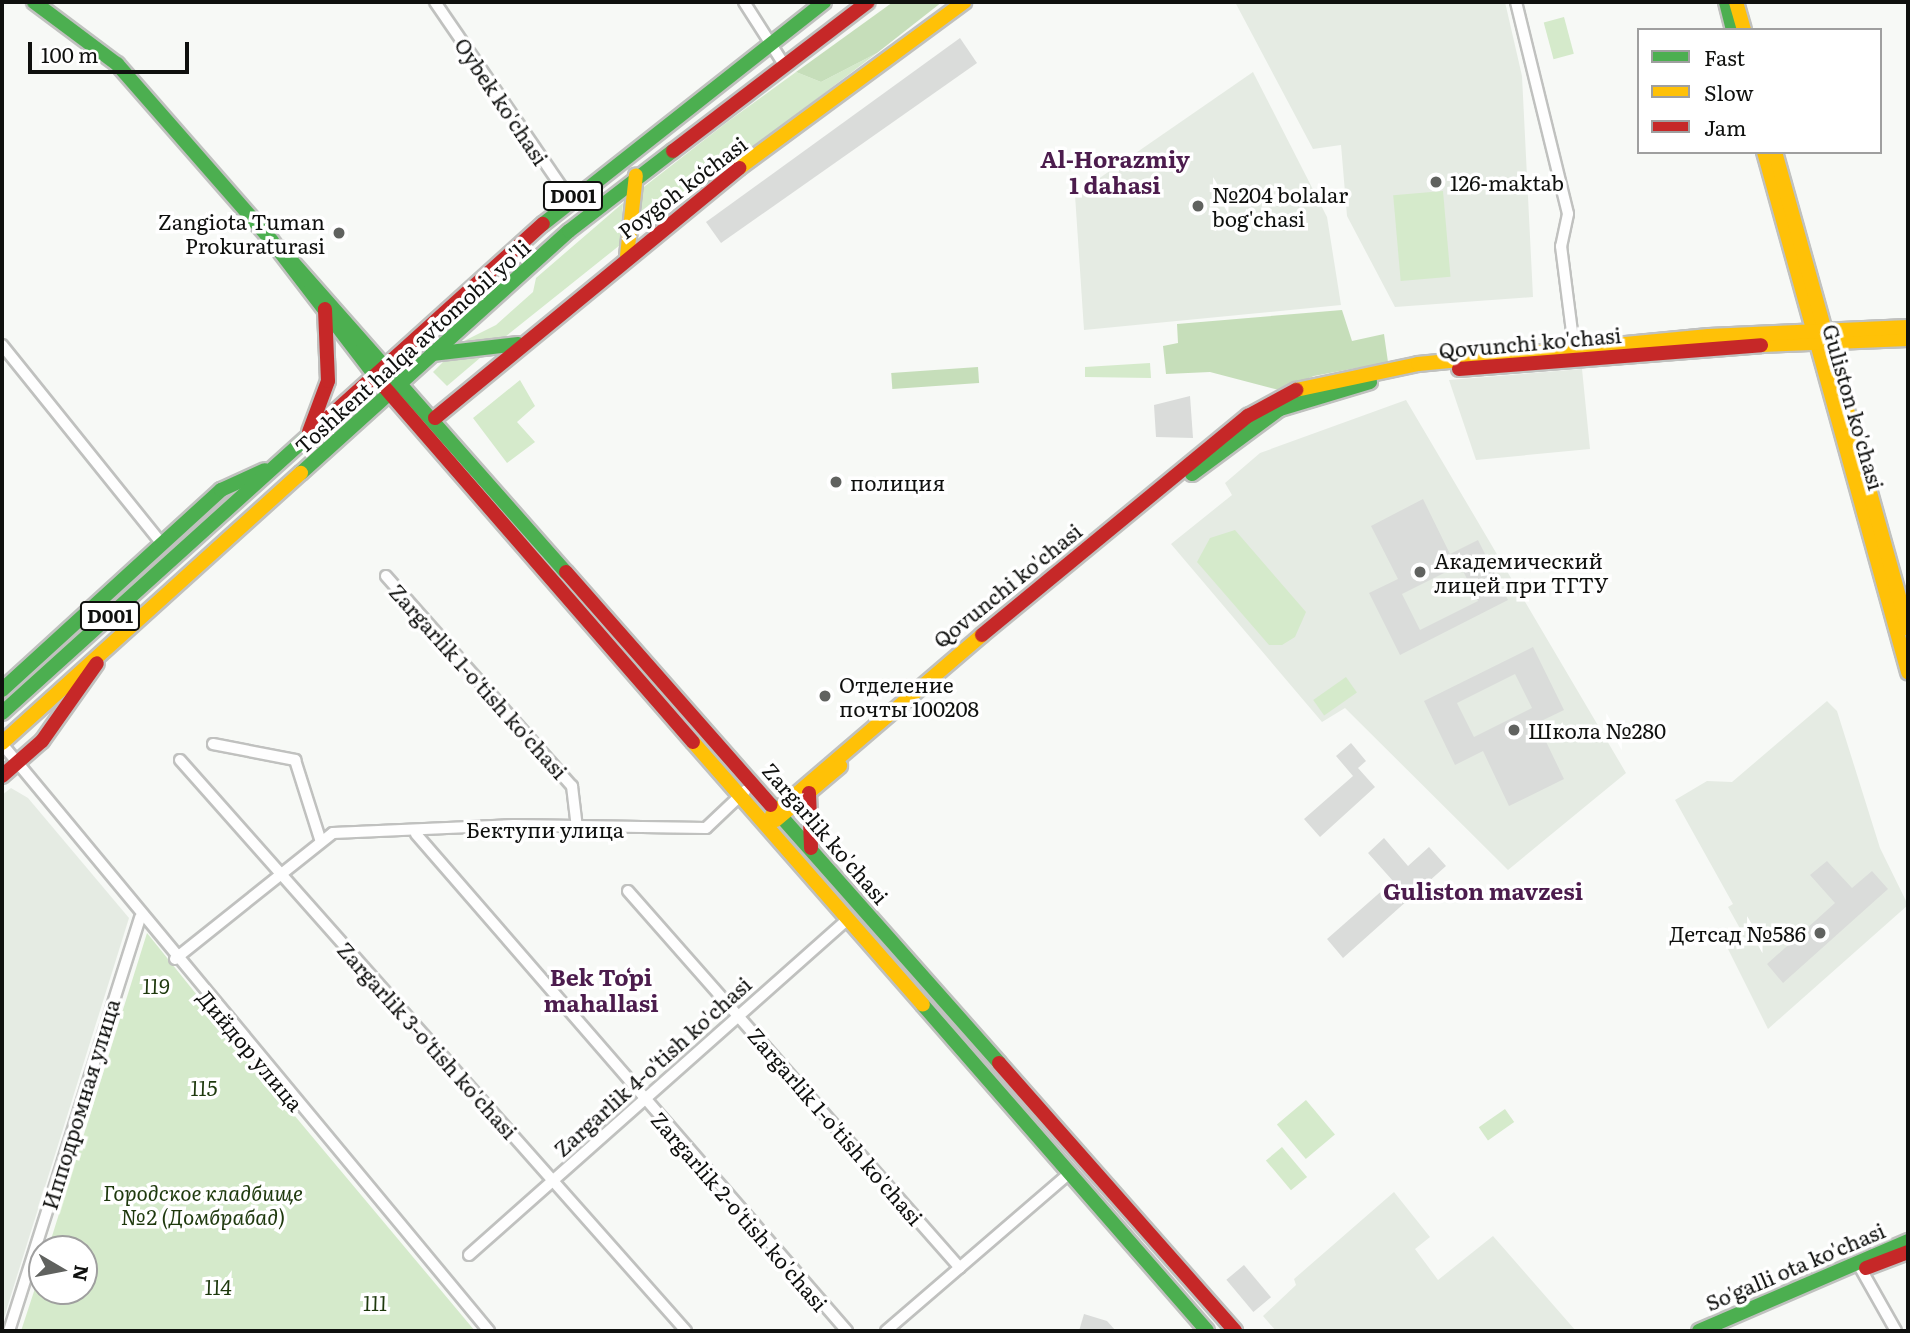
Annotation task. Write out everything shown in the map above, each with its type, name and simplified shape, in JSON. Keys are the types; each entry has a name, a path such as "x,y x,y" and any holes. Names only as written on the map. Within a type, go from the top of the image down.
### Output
{"main road":[{"path":"34,2 108,54 271,240"},
{"name":"Toshkent halqa avtomobil yo'li","path":"2,713 218,520 386,361 570,199 770,41 824,2"},
{"name":"Toshkent halqa avtomobil yo'li","path":"2,744 101,659 432,354 636,175 868,2"},
{"name":"Poygoh koʻchasi","path":"435,418 518,344 627,256 964,2"},
{"path":"1726,2 1732,28"},
{"path":"1736,2 1743,28"},
{"name":"Guliston ko'chasi","path":"1766,154 1908,672"},
{"name":"Guliston ko'chasi","path":"1775,154 1818,337 1908,629"},
{"path":"627,256 636,175"},
{"name":"Zargarlik ko'chasi","path":"271,240 389,394 1207,1331"},
{"name":"Zargarlik ko'chasi","path":"271,240 386,361 811,850 1235,1331"},
{"path":"306,437 328,381 325,309"},
{"name":"Qovunchi ko'chasi","path":"766,825 1271,401 1337,377 1575,354 1818,337 1908,327"},
{"name":"Qovunchi ko'chasi","path":"1818,337 1908,339"},
{"path":"432,354 518,344"},
{"name":"Qovunchi ko'chasi","path":"780,813 809,793 1135,519 1280,409 1336,388 1419,373 1575,354"},
{"path":"2,690 221,490 279,463"},
{"path":"218,520 235,537"},
{"path":"2,776 43,741 101,659"},
{"path":"809,793 811,850"},
{"name":"Zargarlik 4-o'tish ko'chasi","path":"848,919 862,906"},
{"path":"1070,1173 1084,1160"},
{"path":"1136,1250 1146,1230"},
{"path":"1136,1250 1157,1241"},
{"name":"So'galli ota ko'chasi","path":"1717,1331 1908,1241"},
{"name":"So'galli ota ko'chasi","path":"1699,1331 1859,1266 1908,1252"}],"street":[{"name":"Oybek ko'chasi","path":"435,2 570,199"},
{"path":"744,2 783,63"},
{"path":"1516,2 1569,214 1561,246 1575,354"},
{"path":"2,345 162,544"},
{"name":"Zargarlik 1-o'tish ko'chasi","path":"386,576 572,786 578,828"},
{"name":"Дийдор улица","path":"2,744 175,960 489,1331"},
{"path":"175,960 320,839 295,760 213,744"},
{"name":"Zargarlik 3-o'tish ko'chasi","path":"180,760 686,1331"},
{"name":"Бектупи улица","path":"320,839 333,833 415,834 514,825 706,828 754,783"},
{"name":"Zargarlik 2-o'tish ko'chasi","path":"415,834 645,1102 847,1331"},
{"name":"Zargarlik 1-o'tish ko'chasi","path":"628,891 960,1268"},
{"name":"Ипподромная улица","path":"9,1331 140,917"},
{"name":"Zargarlik 4-o'tish ko'chasi","path":"469,1255 645,1102 848,919"},
{"path":"886,1331 1070,1173"},
{"path":"1859,1266 1896,1331"}],"shaded area":[{"name":"126-maktab","path":"1235,2 1505,2 1522,76 1533,297 1395,307 1347,216 1341,145 1313,149"},
{"name":"№204 bolalar bog'chasi","path":"1253,72 1327,217 1341,305 1084,330 1075,195"},
{"path":"1582,369 1590,449 1476,460 1449,380"},
{"path":"1406,400 1626,773 1508,870 1345,708 1322,722 1171,544 1232,495 1225,483 1260,453"},
{"path":"1827,701 1837,711 1880,848 1908,905 1768,1029 1725,943 1742,932 1728,907 1733,904 1675,800 1707,781 1732,782"},
{"path":"11,788 28,798 129,918 2,1324 2,795"},
{"path":"1394,1192 1430,1237 1415,1249 1438,1280 1493,1236 1576,1331 1276,1331 1263,1316 1296,1285 1294,1279"}],"green space":[{"path":"893,2 942,2 877,53 821,82 796,72"},
{"path":"1564,17 1574,54 1554,59 1544,22"},
{"path":"877,53 639,234 634,233 640,190 726,123 796,72 821,82"},
{"path":"1443,191 1450,277 1401,281 1393,195"},
{"path":"623,203 620,245 500,341 464,341 496,325 533,292 536,278"},
{"path":"1342,310 1352,341 1384,334 1388,362 1314,376 1279,390 1210,372 1166,374 1163,346 1178,343 1177,324"},
{"path":"487,352 447,386 433,372 443,362"},
{"path":"1150,363 1151,378 1085,377 1085,367"},
{"path":"978,367 979,383 892,389 891,373"},
{"path":"520,380 535,406 517,422 535,442 507,463 473,418"},
{"path":"1235,530 1306,612 1295,637 1282,645 1269,645 1197,562 1210,538"},
{"path":"1346,677 1357,693 1324,716 1313,700"},
{"name":"Городское кладбище №2 (Домбрабад)","path":"147,933 284,1103 475,1331 21,1331 30,1305 98,1305 98,1235 52,1235"},
{"path":"1306,1100 1335,1134 1306,1159 1277,1124"},
{"path":"1505,1109 1514,1122 1488,1140 1479,1127"},
{"path":"1282,1147 1307,1177 1291,1190 1266,1160"}],"building":[{"path":"960,38 977,63 721,243 706,222"},
{"path":"1190,396 1193,438 1156,437 1154,405"},
{"name":"Академический лицей при ТГТУ","path":"1423,499 1450,554 1478,540 1508,600 1400,655 1369,593 1398,579 1371,526","holes":["1460,565 1478,601 1420,630 1402,594"]},
{"name":"Школа №280","path":"1533,647 1564,710 1537,723 1564,779 1509,806 1483,751 1455,765 1424,701","holes":["1515,674 1532,708 1474,737 1457,703"]},
{"path":"1351,743 1366,761 1358,768 1375,787 1320,837 1304,819 1353,776 1336,756"},
{"path":"1384,838 1408,866 1429,847 1446,866 1343,958 1327,939 1393,881 1368,853"},
{"name":"Детсад №586","path":"1827,861 1852,888 1872,871 1888,889 1783,983 1767,964 1835,903 1810,875"},
{"path":"1244,1265 1271,1297 1253,1312 1226,1280"},
{"path":"1084,1314 1107,1321 1116,1331 1079,1331"}],"traffic: fast":[{"path":"34,2 117,64 271,240 380,382"},
{"path":"543,224 824,2"},
{"path":"1726,2 1732,28"},
{"path":"301,473 569,231 673,151"},
{"path":"280,248 566,572"},
{"path":"432,354 518,344"},
{"path":"1192,474 1280,409 1370,382"},
{"path":"2,713 318,427"},
{"path":"2,690 221,490 265,470"},
{"path":"771,805 999,1063"},
{"path":"923,1005 1207,1331"},
{"path":"1699,1331 1908,1241"}],"traffic: slow":[{"path":"739,168 964,2"},
{"path":"1736,2 1743,28"},
{"path":"1765,154 1908,672"},
{"path":"1776,154 1908,629"},
{"path":"627,256 636,175"},
{"path":"1296,390 1418,364 1709,336 1908,327"},
{"path":"1761,345 1908,339"},
{"path":"2,743 301,473"},
{"path":"772,815 982,635"},
{"path":"693,742 923,1005"},
{"path":"776,820 840,766"}],"traffic: jam":[{"path":"673,151 868,2"},
{"path":"435,418 739,168"},
{"path":"318,427 543,224"},
{"path":"309,432 328,381 325,309"},
{"path":"1459,369 1761,345"},
{"path":"380,382 693,742"},
{"path":"982,635 1248,416 1296,390"},
{"path":"566,572 771,805"},
{"path":"2,776 42,741 97,663"},
{"path":"809,793 811,848"},
{"path":"999,1063 1235,1331"},
{"path":"1866,1268 1908,1252"}],"place":[{"name":"126-maktab","path":"1436,182"},
{"name":"№204 bolalar bog'chasi","path":"1198,206"},
{"name":"Zangiota Tuman Prokuraturasi","path":"339,233"},
{"name":"полиция","path":"836,482"},
{"name":"Академический лицей при ТГТУ","path":"1420,572"},
{"name":"Отделение почты 100208","path":"825,696"},
{"name":"Школа №280","path":"1514,730"},
{"name":"Детсад №586","path":"1820,933"}],"district":[{"name":"Al-Horazmiy 1 dahasi","path":"1115,171"},
{"name":"Guliston mavzesi","path":"1483,890"},
{"name":"Bek Toʻpi mahallasi","path":"601,989"}],"park label":[{"name":"119","path":"156,985"},
{"name":"115","path":"204,1087"},
{"name":"114","path":"218,1286"},
{"name":"111","path":"375,1302"}]}
